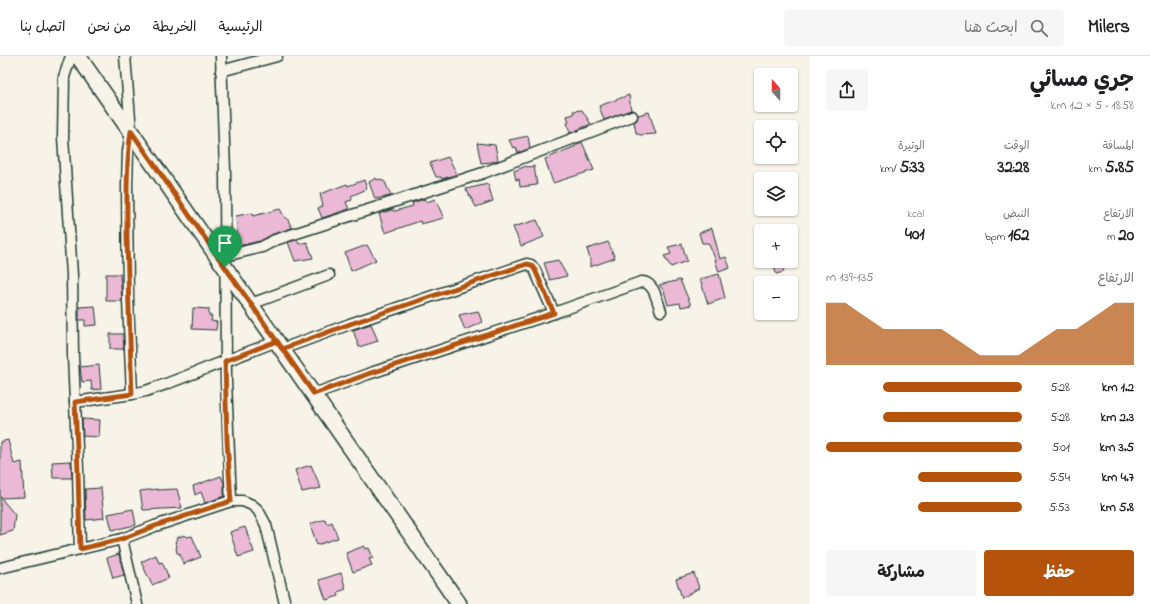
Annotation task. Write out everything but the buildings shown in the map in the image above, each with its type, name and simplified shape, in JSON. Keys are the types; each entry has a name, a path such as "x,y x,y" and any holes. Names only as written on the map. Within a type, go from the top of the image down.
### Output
{"street":[{"path":"71,56 64,76 63,137 72,275 73,356 80,549"},
{"path":"78,56 225,261 251,304 459,604"},
{"path":"125,56 131,131 128,151 127,185 128,301 132,394"},
{"path":"221,56 225,171 225,361 231,501"},
{"path":"222,71 277,56"},
{"path":"225,261 262,247 275,240 483,173 632,116"},
{"path":"75,402 132,394 166,384 225,361 386,311 527,264 531,265 535,270 554,313"},
{"path":"251,304 329,275"},
{"path":"314,394 368,374 554,313 642,282 645,282 651,286 661,311"},
{"path":"0,568 122,539 161,524 231,501 243,501 252,505 258,510 266,525 285,604"},
{"path":"122,539 137,604"}],"route":[{"path":"225,267 131,131 128,151 127,185 128,301 132,394 75,402 80,549 122,539 155,526 231,501 227,440 225,361 277,341 282,349 314,394 368,374 554,313 535,270 531,265 527,264 350,324 282,349 277,341 264,324 225,267"}]}
